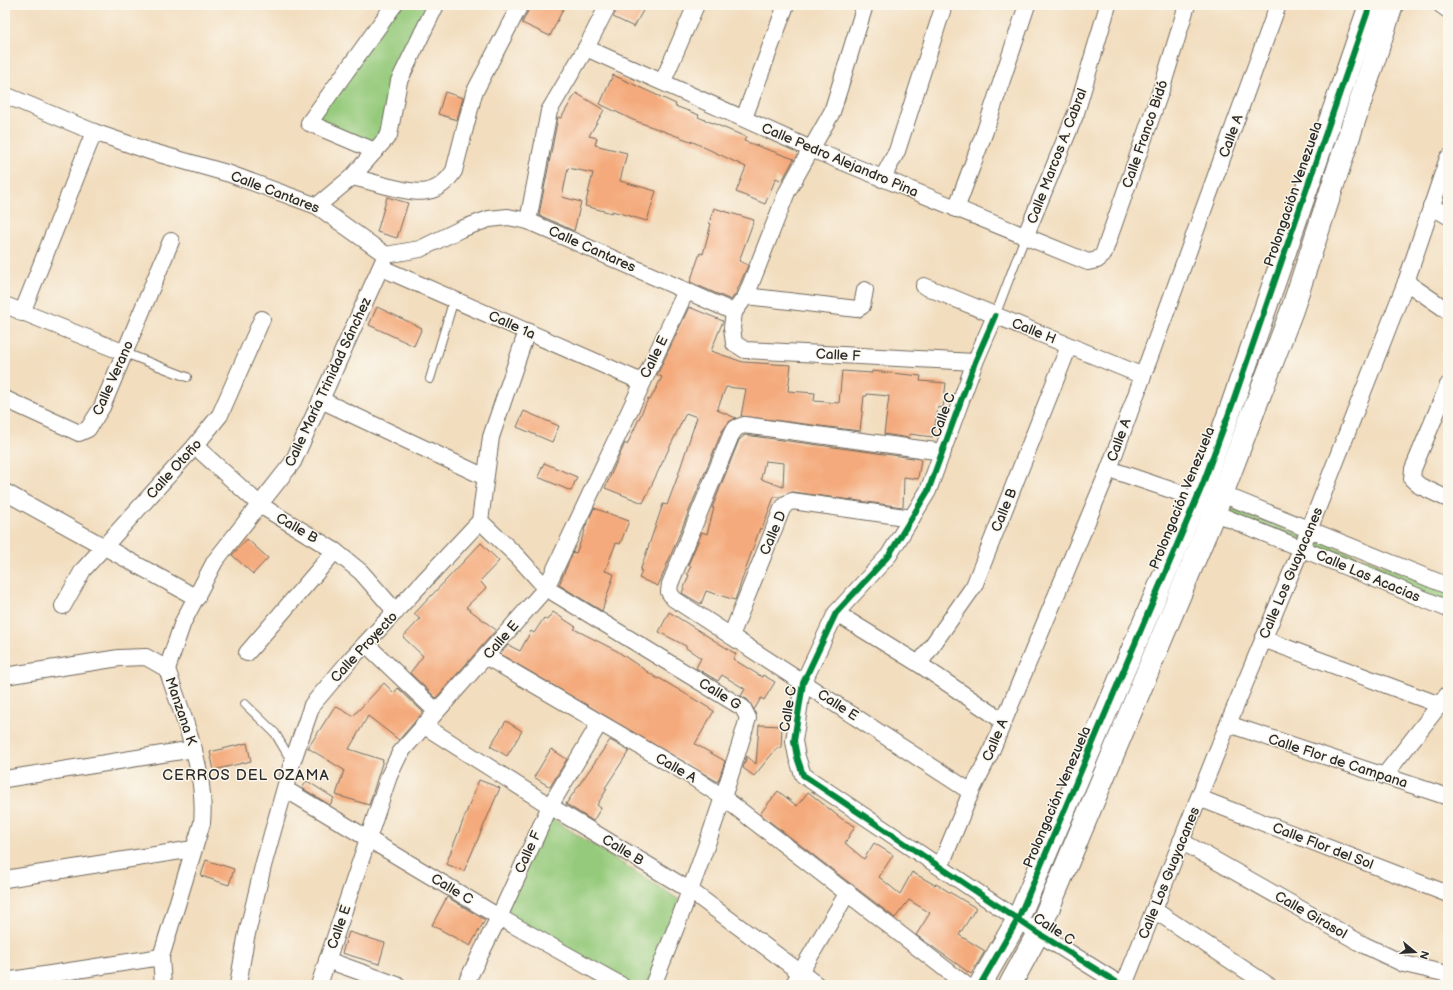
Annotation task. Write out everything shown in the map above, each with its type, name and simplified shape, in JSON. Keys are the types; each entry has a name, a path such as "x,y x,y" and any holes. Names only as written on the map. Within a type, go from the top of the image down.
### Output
{"street":[{"path":"375,151 309,123 394,5"},
{"path":"317,206 352,177 389,135 400,81 436,5"},
{"path":"352,177 417,192 429,191 447,181 454,171 474,93 520,5"},
{"path":"528,221 550,111 586,48 608,5"},
{"path":"662,81 696,5"},
{"path":"744,118 786,5"},
{"path":"734,312 746,296 787,192 832,112 865,5"},
{"path":"882,178 897,151 944,5"},
{"path":"956,209 990,116 1027,5"},
{"name":"Calle Marcos A. Cabral","path":"1025,237 1076,113 1108,5"},
{"name":"Calle Franco Bidó","path":"1097,260 1103,255 1163,84 1187,5"},
{"name":"Calle A","path":"940,868 971,792 990,754 1109,469 1278,5"},
{"name":"Prolongación Venezuela","path":"980,985 1018,919 1192,494 1242,376 1370,5"},
{"path":"1010,985 1038,934 1218,504 1292,310 1392,5"},
{"path":"1442,5 1448,10"},
{"name":"Calle Pedro Alejandro Pina","path":"586,48 811,149 1088,262 1097,260"},
{"name":"Calle Cantares","path":"5,96 94,132 149,151 230,174 317,206 384,261 420,249 461,228 489,220 508,218 528,221 734,312"},
{"path":"22,313 94,132"},
{"name":"Calle Los Guayacanes","path":"1122,985 1154,910 1300,548 1309,530 1406,282 1448,158"},
{"path":"1431,206 1448,216"},
{"name":"Calle Verano","path":"5,399 79,433 84,432 102,407 171,241"},
{"name":"Calle 1a","path":"384,261 454,299 642,382"},
{"name":"Calle María Trinidad Sánchez","path":"167,669 183,622 215,562 293,462 384,261"},
{"path":"1406,282 1448,311"},
{"name":"Calle H","path":"924,286 1143,376"},
{"path":"746,296 857,309 862,306 865,290"},
{"name":"Calle E","path":"319,985 389,776 400,753 423,725 486,657 546,588 686,291"},
{"path":"5,305 124,353"},
{"name":"Calle F","path":"734,312 732,328 734,343 745,350 975,362"},
{"name":"Calle C","path":"995,316 975,362 928,491 889,555 836,613 803,683 794,741 797,757 803,775 1018,919 1038,934 1122,985"},
{"name":"Calle Otoño","path":"63,606 83,570 195,446 220,415 262,318"},
{"path":"480,521 491,437 527,331"},
{"name":"Calle B","path":"919,664 974,586 1069,346"},
{"path":"1448,385 1444,405 1413,469 1412,479 1420,486 1448,499"},
{"path":"321,400 486,477"},
{"name":"Calle E","path":"943,452 744,425 736,428 731,435 722,456 670,584 669,592 674,599 971,792"},
{"name":"Calle B","path":"195,446 260,506 335,551 369,580 396,612"},
{"name":"Calle Las Acacias","path":"1109,469 1192,494 1218,504 1309,530 1448,586"},
{"path":"5,492 197,598"},
{"name":"Calle D","path":"730,636 782,509 786,504 792,502 912,518"},
{"name":"Calle Las Acacias","path":"1218,504 1300,548 1448,609"},
{"name":"Calle G","path":"480,521 518,557 546,588 743,708 748,718 724,798 691,891 654,985"},
{"name":"Calle Proyecto","path":"238,985 256,892 286,789 292,763 313,703 480,521"},
{"path":"247,653 335,551"},
{"path":"836,613 919,664 1003,721"},
{"path":"1263,640 1444,700 1384,776"},
{"path":"366,644 436,711"},
{"name":"Manzana K","path":"5,676 119,658 146,657 167,669 194,750 203,808 202,823 161,957 163,985"},
{"name":"Calle A","path":"486,657 599,724 691,776 724,798 848,892 966,985"},
{"name":"Calle F","path":"465,985 499,917 550,806 599,724"},
{"name":"Calle Flor de Campana","path":"1228,724 1448,797"},
{"name":"Calle B","path":"423,725 550,806 691,891 797,978 817,985"},
{"path":"5,779 194,750"},
{"name":"Calle C","path":"286,789 499,917 621,985"},
{"name":"Calle Flor del Sol","path":"1199,798 1448,894"},
{"name":"Calle Girasol","path":"1181,841 1364,945 1404,964 1448,974"},
{"path":"5,879 194,849"},
{"path":"797,978 848,892"},
{"path":"1154,910 1268,985"},
{"path":"5,981 161,957"},
{"path":"327,960 398,985"}],"lane":[{"path":"995,316 1025,237"},
{"path":"430,379 454,299"},
{"path":"124,353 187,377"},
{"path":"245,704 275,733 292,763"}],"green space":[{"path":"397,5 433,5 387,133 374,148 310,124"},
{"path":"1231,508 1448,590 1448,608 1224,522"},
{"path":"546,815 681,901 647,985 606,985 501,920"}],"building":[{"path":"531,5 565,5 550,36 522,23"},
{"path":"619,5 646,5 634,27 613,17"},
{"path":"613,75 676,104 675,106 699,115 698,117 746,137 744,141 794,159 782,181 776,178 765,204 736,192 746,167 693,142 633,120 600,104"},
{"path":"445,92 463,98 457,120 438,114"},
{"path":"576,93 604,110 589,136 597,138 595,145 627,153 620,181 656,191 647,221 612,211 612,213 585,206 593,173 568,168 562,197 581,202 574,231 539,215 558,117 561,118"},
{"path":"387,197 408,203 397,238 377,232"},
{"path":"714,208 754,220 739,261 748,265 736,293 731,300 690,282 700,253 703,254 711,224 709,223"},
{"path":"377,307 422,328 414,346 369,325"},
{"path":"689,307 723,321 711,351 743,362 791,365 788,391 815,393 814,401 839,403 842,371 872,373 872,371 921,376 920,381 946,383 943,408 938,407 933,437 909,434 909,438 884,434 889,396 867,394 867,396 864,396 860,431 741,416 746,389 726,387 717,410 736,418 729,422 722,431 658,586 639,578 642,571 640,571 663,504 667,505 676,481 697,417 686,413 643,503 605,488 625,443 627,445 648,399 650,400 662,377 657,375"},
{"path":"524,411 559,426 552,442 517,427"},
{"path":"745,435 921,459 918,479 904,477 903,507 793,492 780,497 774,497 762,529 760,528 735,600 706,591 701,604 682,593 689,575 687,574 691,566 688,565 702,532 707,534 714,508 712,508 739,440","holes":["765,461 784,463 783,487 761,479"]},
{"path":"544,463 577,477 571,491 538,477"},
{"path":"594,508 629,521 620,544 616,543 605,571 614,574 602,611 559,585 573,552 576,553"},
{"path":"247,539 268,558 253,574 232,555"},
{"path":"481,543 499,561 480,581 486,588 466,607 496,630 436,698 410,673 423,656 403,637 420,619 414,614"},
{"path":"553,612 576,627 574,629 617,651 658,679 659,678 714,711 695,744 725,761 718,782 500,654 508,645 520,651 531,631 534,633 544,618 547,620"},
{"path":"669,612 736,654 733,659 762,677 763,675 775,682 764,700 761,698 754,710 748,700 741,696 745,689 722,675 718,681 696,668 701,658 686,648 686,646 659,632"},
{"path":"384,683 394,693 398,688 423,712 399,740 368,716 349,749 383,760 369,805 336,795 344,770 308,748 335,706 353,716"},
{"path":"506,721 522,731 507,756 490,746"},
{"path":"759,725 782,726 781,748 777,748 754,776 743,768 747,756 756,764"},
{"path":"610,740 629,751 605,788 607,789 597,805 601,808 593,821 566,804"},
{"path":"247,743 251,761 214,770 210,752"},
{"path":"551,749 567,759 550,787 534,777"},
{"path":"479,780 500,788 464,871 446,864"},
{"path":"307,781 334,798 330,805 302,788"},
{"path":"778,791 797,806 808,792 842,819 855,826 845,843 864,859 874,843 893,855 879,877 900,894 912,872 935,885 936,884 976,908 959,935 985,951 971,974 916,935 930,913 909,900 895,918 760,814"},
{"path":"206,860 234,869 229,885 201,876"},
{"path":"447,897 485,920 470,946 432,925"},
{"path":"349,932 385,943 379,964 342,953"}],"cycle path":[{"path":"980,985 1018,919 1202,486 1232,405 1370,5"},
{"path":"995,316 975,362 928,491 889,555 836,613 803,683 794,741 797,757 803,775 1038,933 1121,985"}],"district":[{"name":"CERROS DEL OZAMA","path":"246,775"}]}
